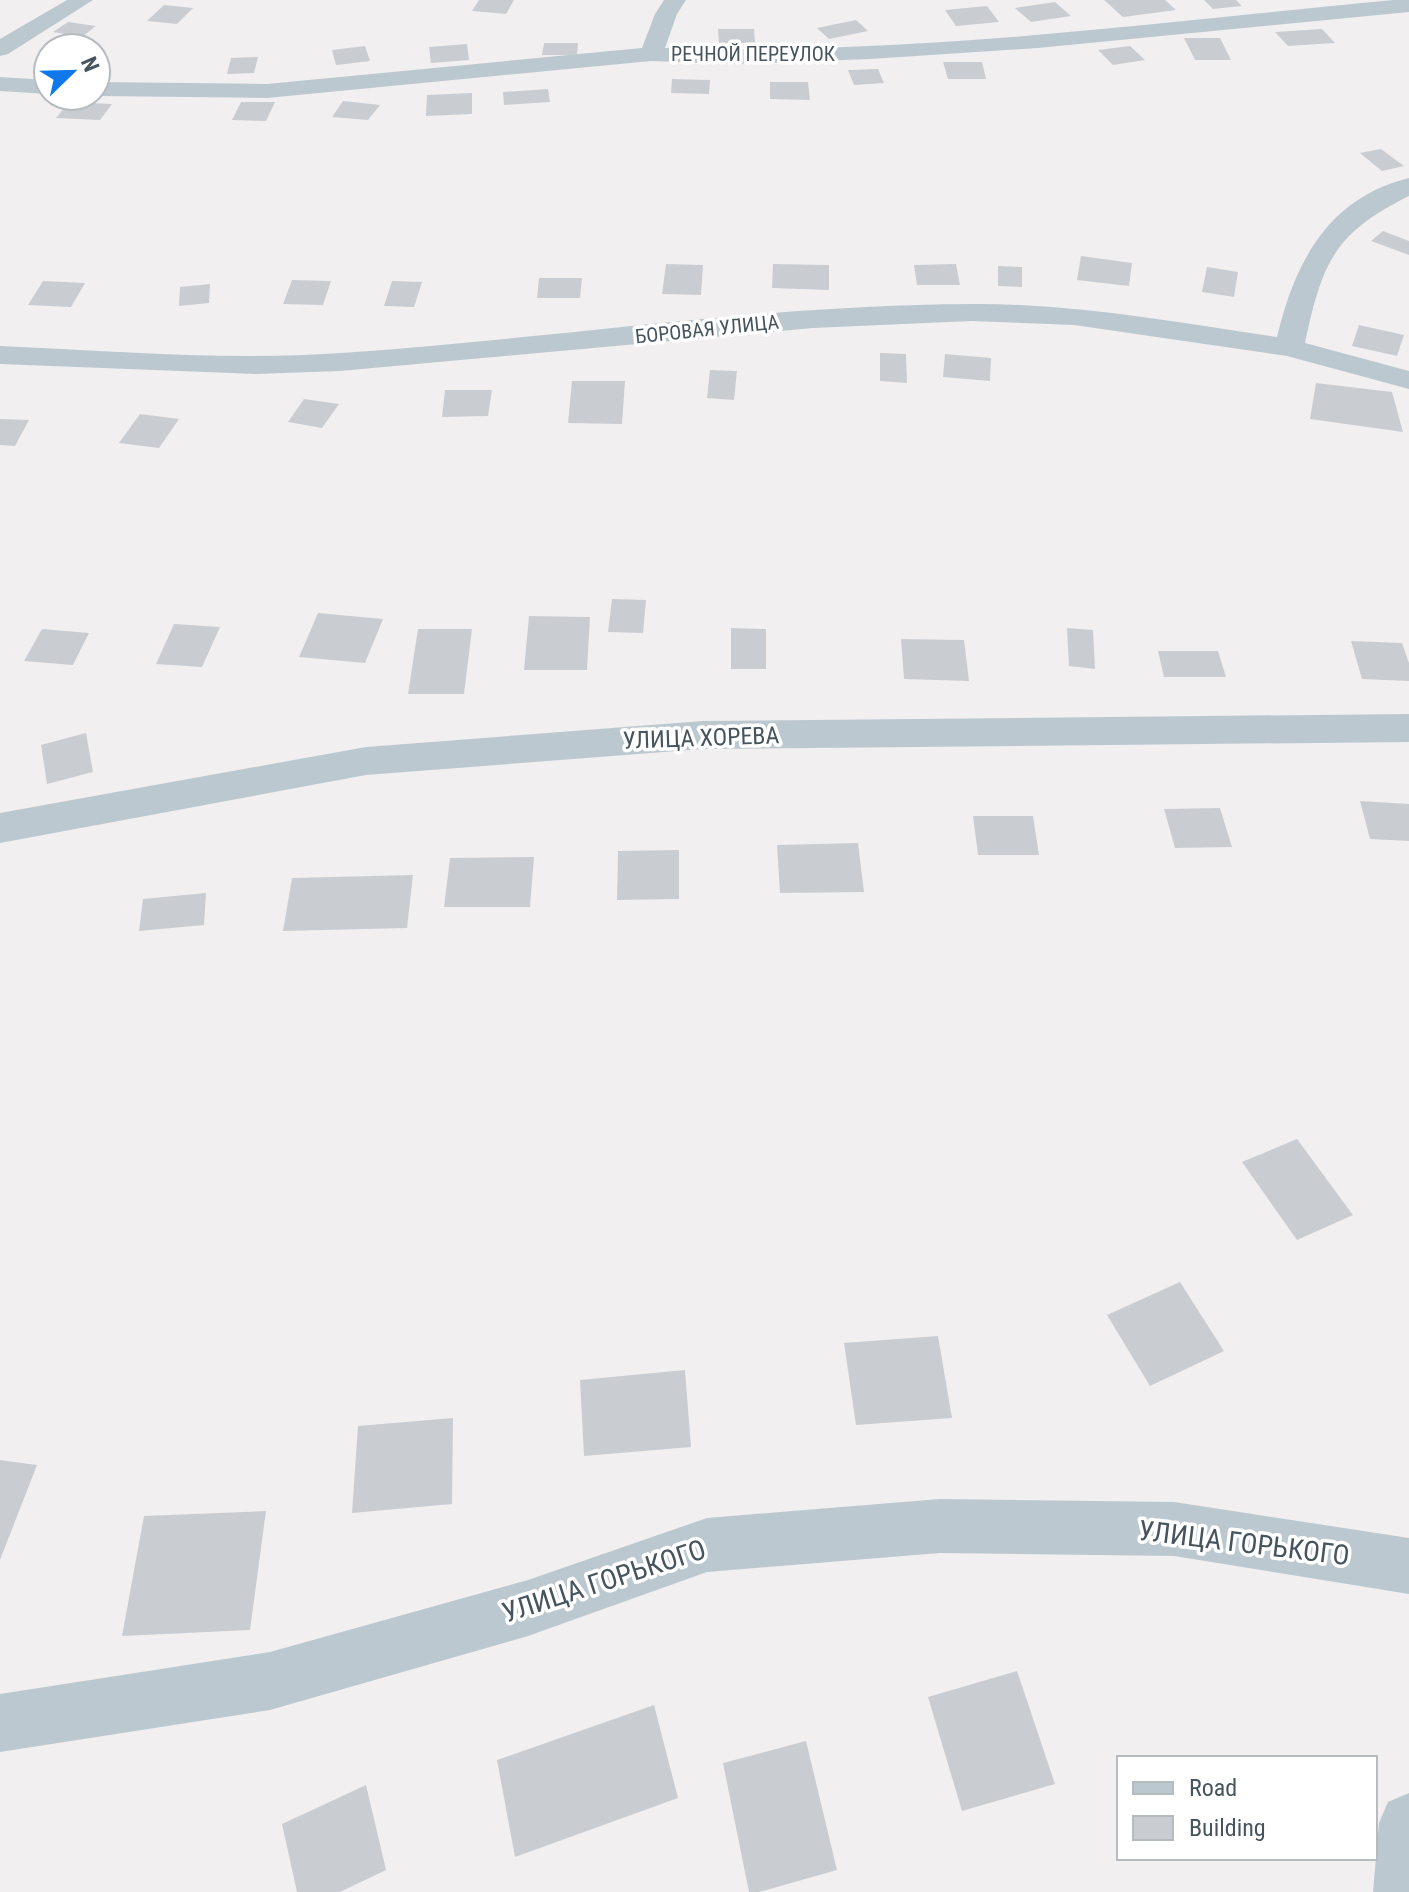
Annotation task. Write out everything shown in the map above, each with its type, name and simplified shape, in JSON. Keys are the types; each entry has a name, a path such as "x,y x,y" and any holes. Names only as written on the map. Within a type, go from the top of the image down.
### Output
{"street":[{"path":"0,49 82,0"},
{"path":"651,54 666,14 675,0"},
{"name":"РЕЧНОЙ ПЕРЕУЛОК","path":"112,89 267,91 651,54 735,57 901,50 1038,41 1409,5"},
{"path":"0,84 32,86"},
{"path":"1289,348 1297,309 1317,264 1339,228 1373,204 1409,186"},
{"name":"БОРОВАЯ УЛИЦА","path":"0,355 256,365 340,362 813,319 971,312 1074,316 1289,348 1409,380"},
{"name":"УЛИЦА ХОРЕВА","path":"0,828 366,761 688,736 1409,728"},
{"name":"УЛИЦА ГОРЬКОГО","path":"0,1723 270,1681 528,1608 707,1545 940,1526 1174,1529 1409,1566"},
{"path":"1404,1892 1409,1823"}],"building":[{"path":"479,0 514,0 506,14 472,11"},
{"path":"1104,0 1165,0 1176,10 1123,17"},
{"path":"1204,0 1236,0 1242,6 1213,9"},
{"path":"1055,2 1071,16 1031,22 1015,8"},
{"path":"164,5 193,8 177,24 147,21"},
{"path":"987,6 999,22 956,26 945,10"},
{"path":"856,20 868,31 829,39 817,28"},
{"path":"68,22 96,26 88,32 53,32"},
{"path":"718,29 754,29 755,43 719,43"},
{"path":"1322,29 1335,43 1288,46 1275,32"},
{"path":"1184,38 1220,38 1231,60 1195,60"},
{"path":"544,43 578,43 577,55 542,55"},
{"path":"467,44 469,60 431,63 429,47"},
{"path":"365,46 370,61 336,65 332,50"},
{"path":"1130,46 1145,60 1113,65 1098,50"},
{"path":"258,57 254,73 227,74 231,58"},
{"path":"943,62 982,62 986,79 948,79"},
{"path":"878,69 884,83 854,85 848,70"},
{"path":"672,79 710,80 709,94 671,93"},
{"path":"770,82 808,82 810,100 770,99"},
{"path":"548,89 550,102 504,105 503,92"},
{"path":"472,93 472,114 426,116 427,95"},
{"path":"343,101 380,105 368,120 332,117"},
{"path":"241,102 275,102 266,121 232,120"},
{"path":"61,112 106,112 100,120 56,118"},
{"path":"1381,149 1404,166 1382,171 1360,153"},
{"path":"1383,231 1409,241 1409,255 1371,241"},
{"path":"1081,256 1132,263 1129,286 1077,280"},
{"path":"666,264 703,265 701,295 662,294"},
{"path":"773,264 829,265 829,290 772,288"},
{"path":"956,264 960,285 917,285 914,265"},
{"path":"998,266 1022,267 1022,287 998,286"},
{"path":"1207,267 1238,272 1234,297 1202,292"},
{"path":"539,278 582,278 580,298 537,298"},
{"path":"292,280 331,281 323,305 283,304"},
{"path":"43,281 85,283 71,307 28,305"},
{"path":"392,281 422,282 414,307 384,306"},
{"path":"210,284 209,303 179,306 180,287"},
{"path":"1359,325 1404,335 1397,356 1352,346"},
{"path":"880,353 906,354 907,383 880,381"},
{"path":"945,354 991,358 990,381 943,377"},
{"path":"710,370 737,371 734,400 707,398"},
{"path":"572,381 625,381 622,424 568,423"},
{"path":"1316,383 1392,392 1403,432 1310,419"},
{"path":"445,390 492,390 488,416 442,417"},
{"path":"304,399 339,404 322,428 288,422"},
{"path":"140,414 179,419 159,448 119,443"},
{"path":"0,419 29,420 15,446 0,445"},
{"path":"612,599 646,600 643,633 608,632"},
{"path":"318,613 383,619 365,663 299,657"},
{"path":"529,616 590,617 587,670 524,670"},
{"path":"174,624 220,627 202,667 156,664"},
{"path":"731,628 766,629 766,669 731,669"},
{"path":"1067,628 1093,630 1095,669 1069,666"},
{"path":"42,629 89,633 73,665 24,661"},
{"path":"418,629 472,629 464,694 408,694"},
{"path":"901,639 964,640 969,681 904,679"},
{"path":"1351,641 1402,643 1409,663 1409,681 1362,679"},
{"path":"1158,651 1218,651 1226,677 1164,677"},
{"path":"86,733 93,772 47,784 41,745"},
{"path":"1360,801 1409,804 1409,841 1370,839"},
{"path":"1220,808 1232,847 1175,848 1164,809"},
{"path":"973,816 1033,816 1039,855 978,855"},
{"path":"858,843 864,892 780,893 777,845"},
{"path":"679,850 679,899 617,900 618,851"},
{"path":"534,857 530,907 444,907 450,858"},
{"path":"413,875 407,928 283,931 292,878"},
{"path":"206,893 204,925 139,931 143,899"},
{"path":"1297,1139 1353,1215 1297,1240 1242,1162"},
{"path":"1180,1282 1224,1351 1150,1386 1107,1315"},
{"path":"938,1336 952,1418 856,1425 844,1343"},
{"path":"685,1370 691,1447 584,1456 580,1380"},
{"path":"453,1418 452,1504 352,1513 358,1426"},
{"path":"0,1460 37,1465 0,1560"},
{"path":"266,1511 250,1630 122,1636 144,1516"},
{"path":"1017,1671 1055,1784 962,1811 928,1697"},
{"path":"654,1705 678,1798 515,1857 497,1760"},
{"path":"806,1741 837,1870 759,1892 749,1892 723,1763"},
{"path":"366,1785 386,1870 340,1892 297,1892 282,1824"}]}
